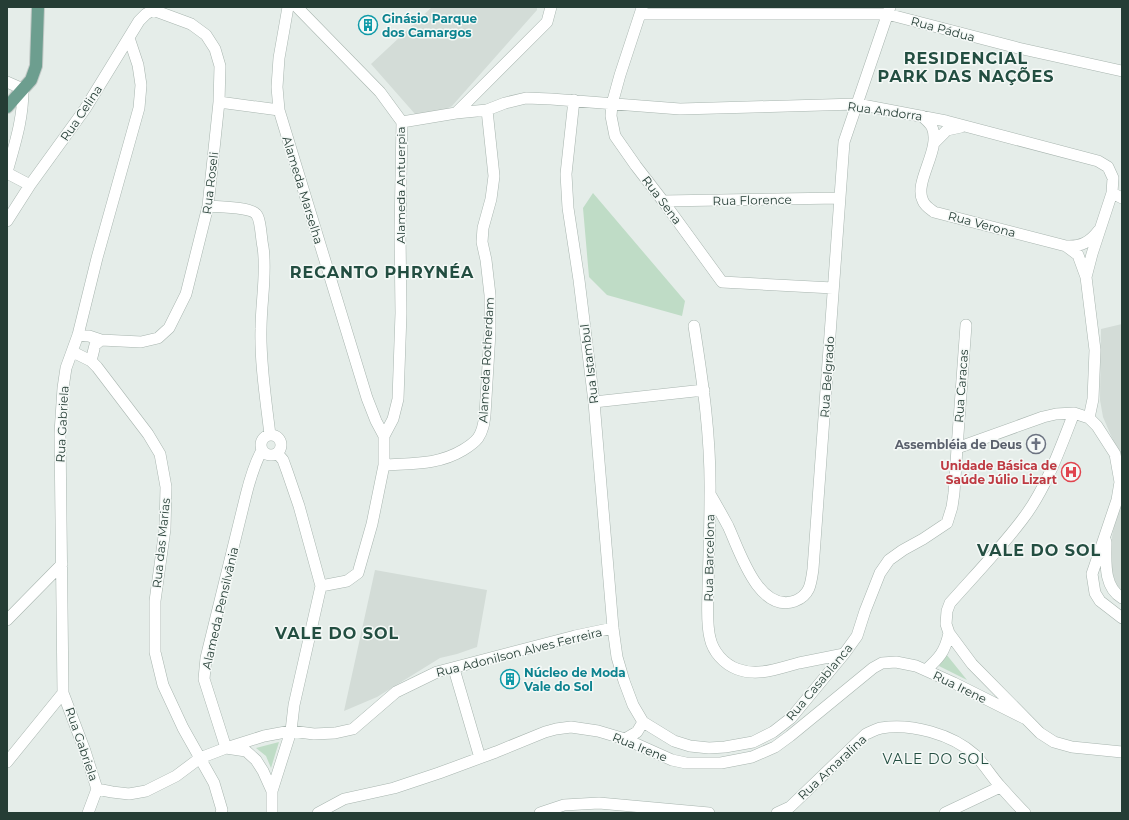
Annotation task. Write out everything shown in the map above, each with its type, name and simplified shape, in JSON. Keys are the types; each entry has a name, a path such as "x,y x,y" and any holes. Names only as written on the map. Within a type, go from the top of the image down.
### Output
{"main road":[{"path":"7,107 31,80 36,66 38,7"}],"street":[{"name":"Alameda Marselha","path":"288,7 278,58 278,110 367,398 384,436"},
{"name":"Alameda Antuerpia","path":"297,7 380,92 402,122 400,232 401,313 398,399 393,419 384,436 384,465 372,524 358,573 347,581 321,586"},
{"path":"456,113 547,22 551,7"},
{"name":"Rua Roseli","path":"78,335 89,336 101,340 141,342 158,338 170,328 186,294 208,206 219,102 220,66 215,49 206,35 191,24 153,10 146,14 140,21 129,38"},
{"name":"Rua Pádua","path":"641,10 889,10 1018,48 1122,71"},
{"name":"Rua Sena","path":"641,10 612,104 611,116 615,136 722,282 833,288"},
{"name":"Rua Belgrado","path":"710,494 728,526 752,577 760,589 769,597 779,602 791,602 802,598 810,587 813,569 844,142 889,10"},
{"name":"Rua Celina","path":"7,221 30,185 86,109 129,38"},
{"name":"Rua Gabriela","path":"88,813 97,789 64,693 60,433 66,368 78,335 97,258 139,108 141,85 138,65 129,38"},
{"path":"7,82 23,89 23,106 20,125 7,173 30,185"},
{"name":"Rua Andorra","path":"402,122 456,113 487,110 505,103 526,98 574,100 680,109 857,104 922,116 1098,161 1108,167 1113,178 1117,196 1102,226 1086,277 1095,350 1093,399 1089,418"},
{"name":"Rua Istambul","path":"574,100 566,174 568,208 579,280 594,402 613,628"},
{"path":"219,102 278,110"},
{"name":"Alameda Rotherdam","path":"384,465 434,462 446,459 468,447 478,439 483,428 485,415 490,295 482,235 491,199 494,176 487,110"},
{"path":"922,116 931,126 934,144"},
{"path":"934,144 947,130 964,126"},
{"path":"7,136 14,146"},
{"name":"Rua Verona","path":"934,144 921,193 922,200 926,206 934,212 1066,246"},
{"name":"Rua Florence","path":"663,201 840,198"},
{"path":"208,206 252,211 256,214 258,221 264,255 261,329 262,363 270,435"},
{"path":"1066,246 1079,246 1090,240 1102,226"},
{"path":"1066,246 1078,255 1086,277"},
{"name":"Rua Caracas","path":"957,448 966,325"},
{"name":"Rua Barcelona","path":"694,326 704,390 708,439 710,494 707,617 710,638 715,650 723,660 736,668 750,673 766,672 844,654"},
{"path":"91,361 95,345 101,340"},
{"name":"Rua das Marias","path":"73,352 91,361 97,367 148,434 160,454 166,487 165,529 155,601 155,652 163,685 183,728 214,783 222,813"},
{"path":"594,402 704,390"},
{"path":"1074,413 1044,484 1029,510 950,603 946,611 946,624 949,634 972,664 1040,733 1054,742 1072,747 1122,752"},
{"path":"957,448 1043,417 1056,414 1074,413 1089,418 1097,426 1115,454 1120,482 1116,500 1092,574 1092,583 1095,593 1100,601 1120,615"},
{"path":"270,435 277,437 280,442 280,448 277,453 272,455 267,454 262,450 261,445 262,440 270,435"},
{"name":"Rua Casablanca","path":"613,628 617,657 624,681 633,705 643,722 674,741 690,746 709,748 725,747 754,742 773,732 791,718 844,654 857,636 880,573 889,560 947,523 952,507 954,493 957,448"},
{"name":"Alameda Pensilvânia","path":"226,748 204,679 206,658 251,474 262,450"},
{"path":"272,813 272,791 291,730 294,705 321,586 299,506 287,471 277,453"},
{"path":"1105,533 1107,576 1111,586 1118,596 1122,598"},
{"path":"7,620 62,564"},
{"name":"Rua Adonilson Alves Ferreira","path":"97,789 129,794 146,791 176,776 200,758 264,736 291,730 314,734 335,733 353,729 400,690 437,672 454,669 575,636 613,628"},
{"path":"926,670 945,650 949,634"},
{"name":"Rua Irene","path":"318,813 344,799 394,788 480,758 545,732 571,727 585,728 625,739 672,760 701,764 721,763 752,757 775,747 801,728 872,668 882,663 896,662 916,666 1024,718"},
{"path":"454,669 480,758"},
{"path":"7,762 64,693"},
{"path":"791,718 801,728"},
{"path":"625,739 637,732 643,722"},
{"name":"Rua Amaralina","path":"778,813 790,807 866,734 879,728 895,727 936,733 964,746 975,756 1000,787 1025,813"},
{"path":"226,748 246,750 256,760 263,771 272,791"},
{"path":"945,813 1000,787"},
{"name":"Rua Irene","path":"327,813 344,799"},
{"path":"540,813 564,804 598,803 709,813"}],"shaded area":[{"path":"432,7 537,7 537,10 452,106 443,111 415,114 371,64"},
{"path":"1122,324 1122,461 1103,417 1100,400 1101,329"},
{"path":"1122,485 1122,594 1117,588 1111,568 1110,547"},
{"path":"375,570 487,590 477,647 440,658 377,697 344,711"}],"green space":[{"path":"593,193 685,301 682,316 607,295 589,277 583,208"},
{"path":"946,654 967,680 939,666"},
{"path":"279,742 271,768 266,756 256,748"}],"place":[{"name":"Ginásio Parque dos Camargos","path":"368,25"},
{"name":"Assembléia de Deus","path":"1036,444"},
{"name":"Unidade Básica de Saúde Júlio Lizart","path":"1071,472"},
{"name":"Núcleo de Moda Vale do Sol","path":"510,679"}],"district":[{"name":"RESIDENCIAL PARK DAS NAÇÕES","path":"966,67"},
{"name":"RECANTO PHRYNÉA","path":"382,272"},
{"name":"VALE DO SOL","path":"1039,550"},
{"name":"VALE DO SOL","path":"337,633"},
{"name":"VALE DO SOL","path":"936,759"}]}
